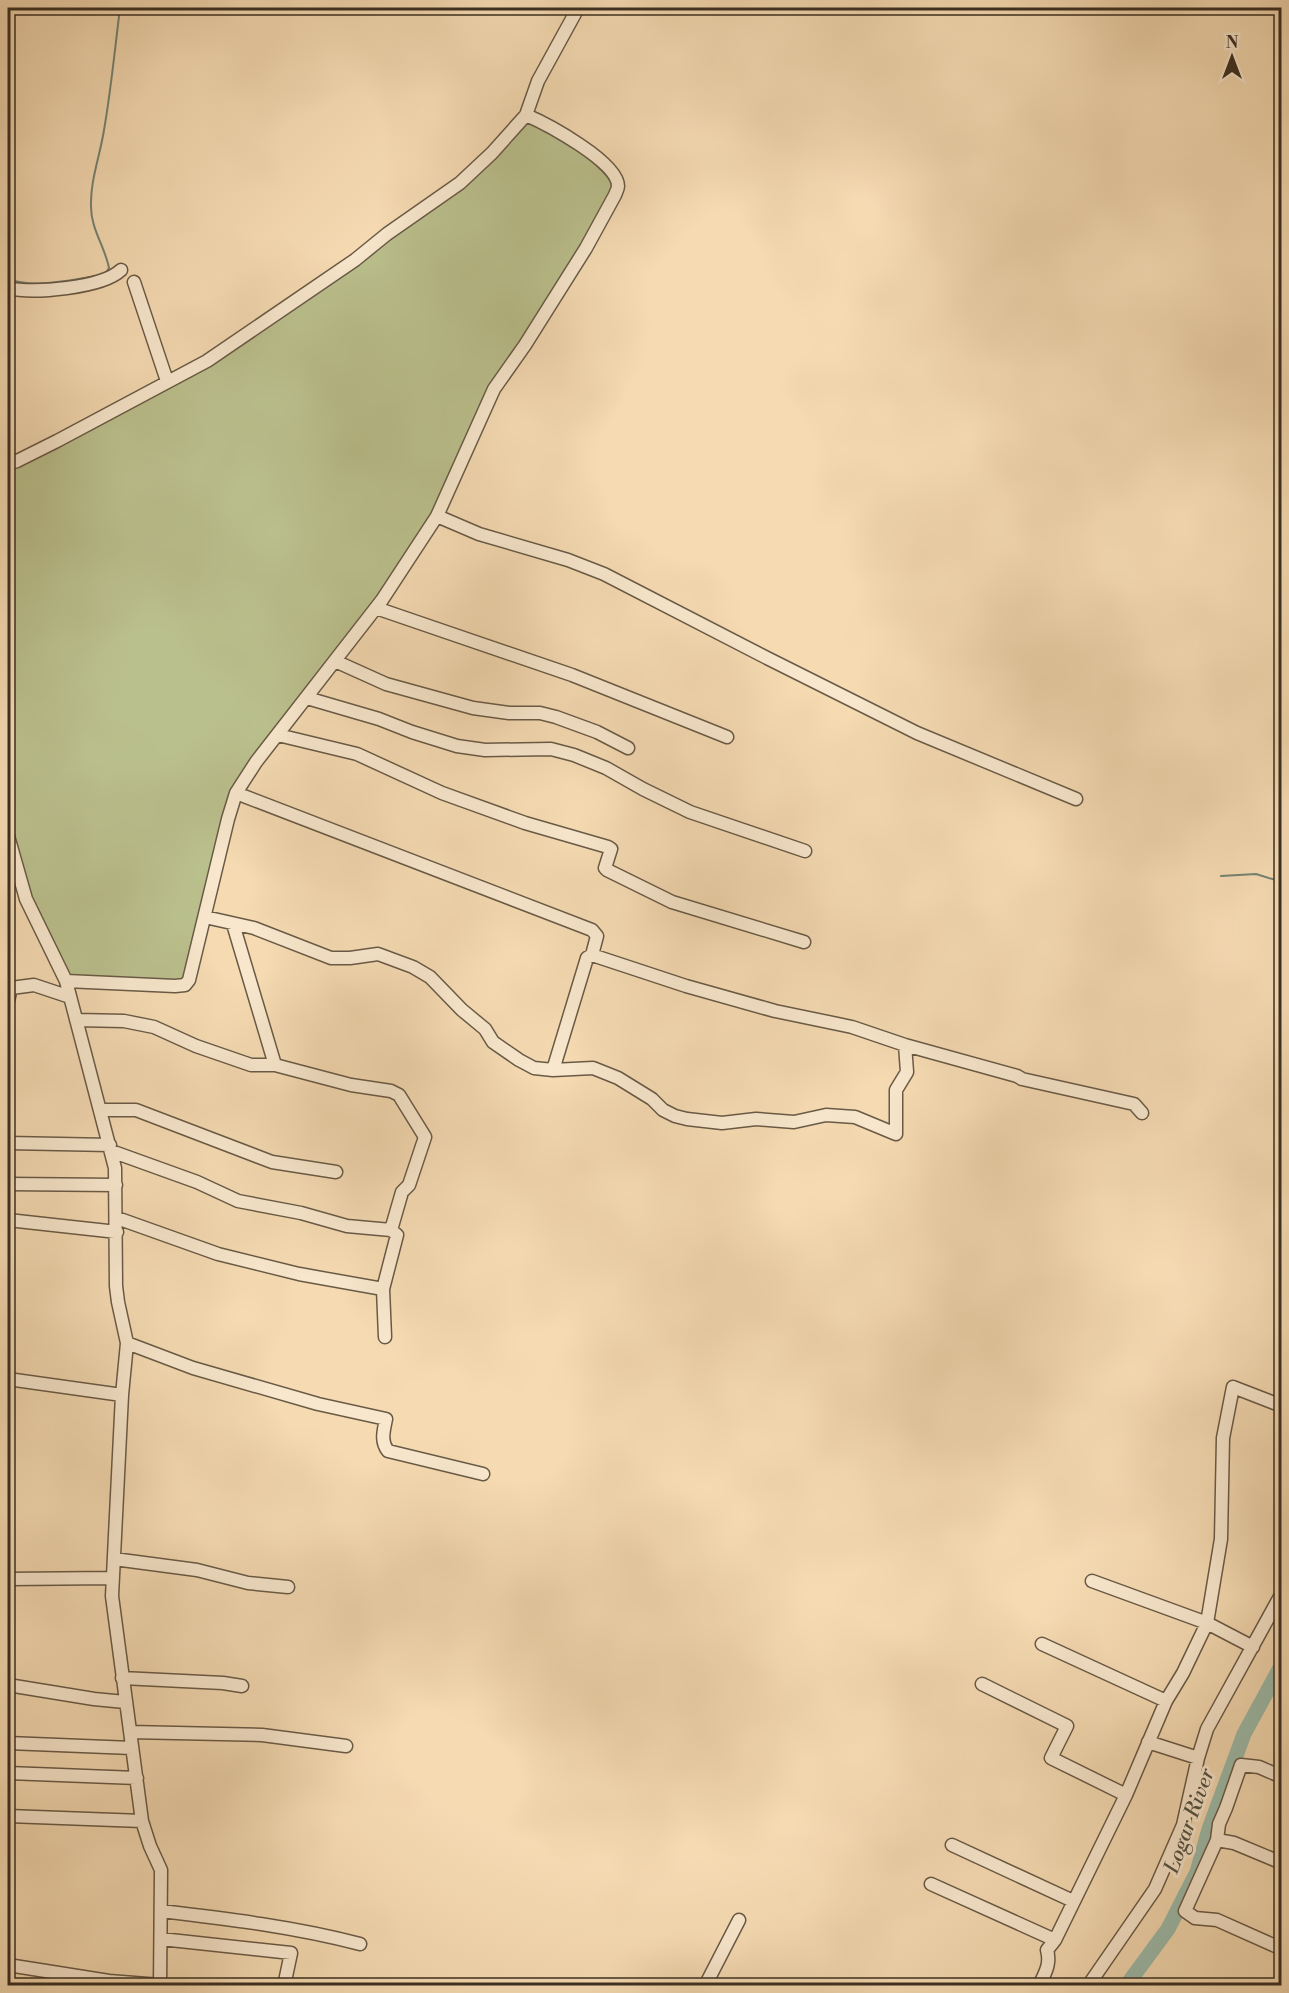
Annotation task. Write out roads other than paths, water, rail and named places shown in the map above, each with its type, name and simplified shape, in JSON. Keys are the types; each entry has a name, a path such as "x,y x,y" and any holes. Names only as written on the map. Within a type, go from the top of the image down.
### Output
{"street":[{"path":"8,464 57,441 207,361 355,260 387,234 460,183 492,153 526,115 538,81 578,8"},
{"path":"66,981 185,985 189,980 236,793 256,762 376,608 437,516 494,389 525,345 586,248 615,195 618,186 613,173 595,154 526,115"},
{"path":"8,288 19,290 80,286 106,280 121,270"},
{"path":"134,282 167,381"},
{"path":"437,516 479,534 568,560 604,574 917,733 1077,799"},
{"path":"376,608 572,675 727,737"},
{"path":"335,661 386,684 473,708 509,713 540,713 556,717 597,732 628,748"},
{"path":"307,698 379,718 412,732 457,746 485,750 550,749 574,755 606,768 690,812 805,851"},
{"path":"278,735 357,754 452,797 525,823 608,847 610,849 605,868 607,870 672,902 804,942"},
{"path":"236,793 592,930 597,936 592,955 587,958 553,1070"},
{"path":"8,836 26,899 66,981 116,1168 118,1302 127,1343 122,1395 112,1596 142,1821 161,1870 160,1985 109,1981 8,1965"},
{"path":"205,917 254,928 331,958 378,954 413,967 430,976 462,1010 484,1029 493,1042 519,1060 534,1068 553,1070 593,1068 618,1078 652,1099 663,1110 687,1119 723,1123 756,1119 795,1122 826,1115 855,1116 896,1134 897,1090 907,1072 905,1045"},
{"path":"233,924 275,1065"},
{"path":"592,955 686,986 775,1011 852,1027 1022,1079 1134,1104 1142,1113"},
{"path":"8,1001 11,987 34,985 70,997"},
{"path":"76,1020 124,1021 154,1027 196,1046 251,1065 275,1065 351,1085 391,1091 403,1098 425,1137 409,1185 402,1192 391,1230"},
{"path":"100,1110 136,1110 272,1162 336,1172"},
{"path":"8,1143 110,1148 197,1182 238,1202 301,1214 347,1226 391,1230 397,1234 383,1289 385,1337"},
{"path":"8,1184 116,1185"},
{"path":"117,1218 218,1254 298,1274 383,1289"},
{"path":"8,1220 117,1232"},
{"path":"127,1343 193,1368 285,1395 386,1419 383,1439 388,1450 483,1474"},
{"path":"15,1380 122,1395"},
{"path":"1039,1986 1048,1965 1047,1950 1055,1940 1126,1796 1166,1701 1208,1623 1221,1539 1223,1438 1233,1387 1281,1406"},
{"path":"114,1559 197,1570 248,1582 288,1587"},
{"path":"8,1579 113,1578"},
{"path":"1092,1581 1208,1623 1253,1647"},
{"path":"1088,1986 1155,1889 1183,1825 1197,1758 1213,1717 1281,1593"},
{"path":"1042,1644 1166,1701"},
{"path":"122,1678 242,1686"},
{"path":"982,1684 1067,1726 1051,1758 1126,1796"},
{"path":"8,1685 125,1702"},
{"path":"130,1732 262,1735 346,1746"},
{"path":"1148,1742 1197,1758"},
{"path":"8,1743 132,1748"},
{"path":"1281,1777 1259,1767 1241,1765 1219,1824 1217,1840 1185,1911 1195,1918 1217,1920 1281,1949"},
{"path":"8,1773 137,1778"},
{"path":"8,1816 142,1821"},
{"path":"1217,1840 1234,1843 1281,1863"},
{"path":"952,1845 1073,1901"},
{"path":"931,1884 1055,1940"},
{"path":"161,1911 255,1922 360,1944"},
{"path":"705,1986 739,1920"},
{"path":"161,1939 291,1953 284,1986"}],"waterway":[{"path":"105,274 109,268 93,223 91,197 111,84 120,8"},
{"path":"8,279 40,284 97,276"},
{"path":"1221,876 1256,874 1282,882"},
{"name":"Logar River","path":"1126,1986 1168,1929 1197,1872 1209,1829 1244,1734 1282,1664"}]}
